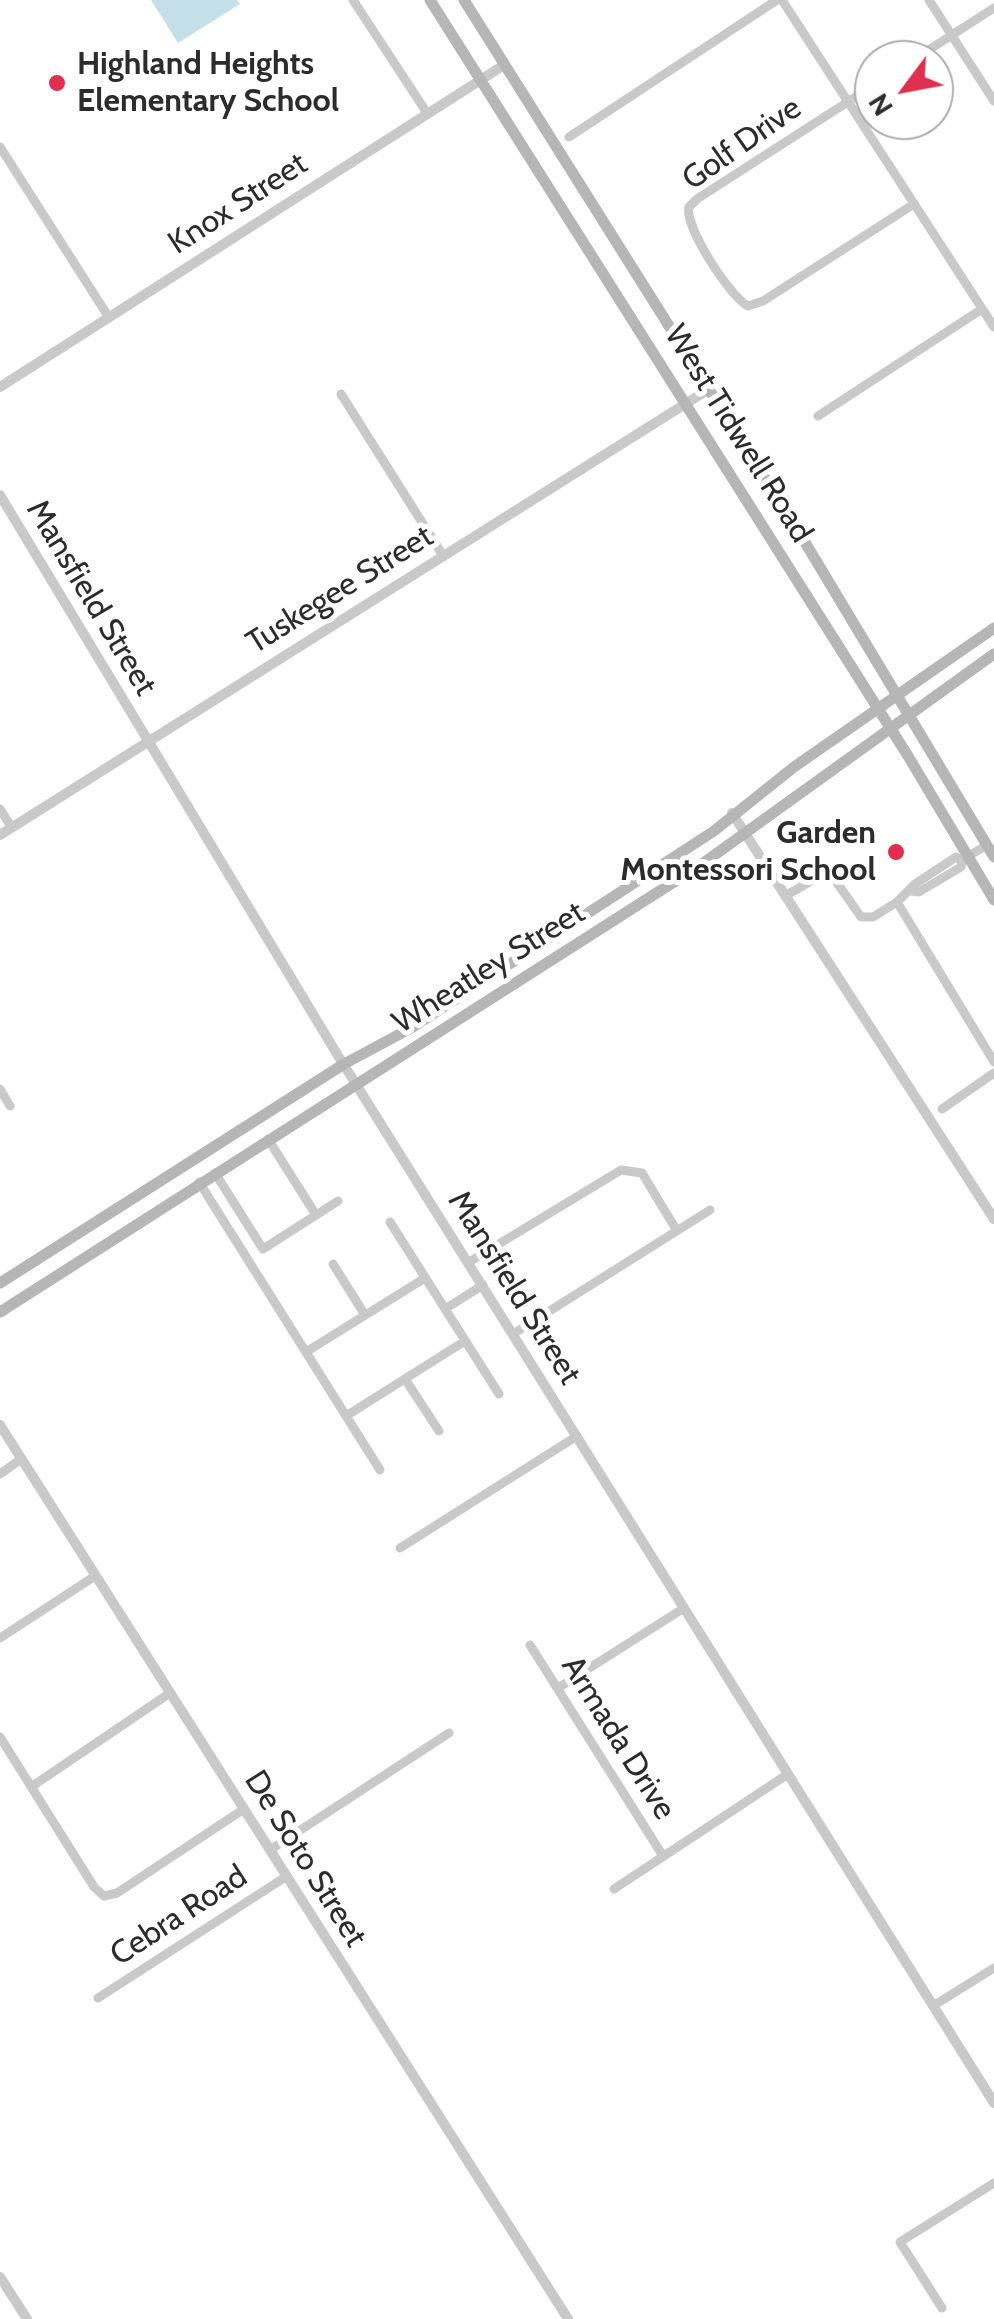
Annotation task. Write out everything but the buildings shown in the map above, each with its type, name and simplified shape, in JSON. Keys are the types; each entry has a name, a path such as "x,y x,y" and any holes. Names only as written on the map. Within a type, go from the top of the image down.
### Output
{"main road":[{"name":"West Tidwell Road","path":"430,0 687,403 878,708 964,859 994,900"},
{"name":"West Tidwell Road","path":"464,0 803,540 990,851"},
{"path":"610,284 633,270"},
{"path":"782,555 803,540"},
{"name":"Wheatley Street","path":"0,1283 344,1064 413,1028 605,902 714,830 732,813 994,628"},
{"name":"Wheatley Street","path":"0,1312 746,835 807,785 994,654"},
{"path":"605,902 617,920"},
{"path":"475,985 487,1003"},
{"path":"203,1154 215,1172"},
{"path":"70,1237 84,1259"}],"street":[{"path":"354,0 428,113"},
{"path":"569,137 780,0 994,327"},
{"path":"929,0 994,101"},
{"path":"944,40 994,8"},
{"name":"Knox Street","path":"0,387 504,64"},
{"name":"Golf Drive","path":"854,98 697,199 689,207 690,225 741,303 755,305 914,204"},
{"path":"0,147 108,316"},
{"path":"818,416 982,308"},
{"name":"Tuskegee Street","path":"0,835 442,554 709,390"},
{"path":"341,394 442,554"},
{"name":"Mansfield Street","path":"0,496 355,1083 993,2099"},
{"path":"0,809 12,828"},
{"path":"732,813 994,1220"},
{"path":"785,896 823,874 833,877 861,917 873,917 956,857 964,859 990,851"},
{"path":"897,902 994,1062"},
{"path":"942,1108 994,1073"},
{"path":"0,1089 10,1106"},
{"path":"268,1138 316,1215"},
{"path":"469,1262 621,1170 642,1173 678,1231"},
{"path":"215,1172 263,1248 338,1201"},
{"path":"199,1182 380,1470"},
{"path":"513,1334 710,1210"},
{"path":"390,1222 499,1394"},
{"path":"333,1264 366,1315"},
{"path":"306,1352 426,1278"},
{"path":"445,1309 483,1285"},
{"path":"346,1416 465,1341"},
{"path":"405,1378 439,1431"},
{"name":"De Soto Street","path":"0,1425 568,2319"},
{"path":"400,1548 577,1436"},
{"path":"0,1474 22,1460"},
{"path":"0,1638 95,1576"},
{"path":"558,1688 684,1608"},
{"name":"Armada Drive","path":"530,1645 663,1856"},
{"path":"31,1786 170,1693"},
{"path":"270,1850 450,1733"},
{"path":"0,1738 104,1896 117,1893 244,1809"},
{"path":"614,1889 788,1774"},
{"name":"Cebra Road","path":"98,1998 286,1876"},
{"path":"933,2006 994,1968"},
{"path":"942,2308 900,2242 994,2183"},
{"path":"0,2277 27,2319"}],"water":[{"path":"151,0 237,0 240,4 178,43"}],"place":[{"name":"Highland Heights Elementary School","path":"57,83"},
{"name":"Garden Montessori School","path":"896,852"}]}
